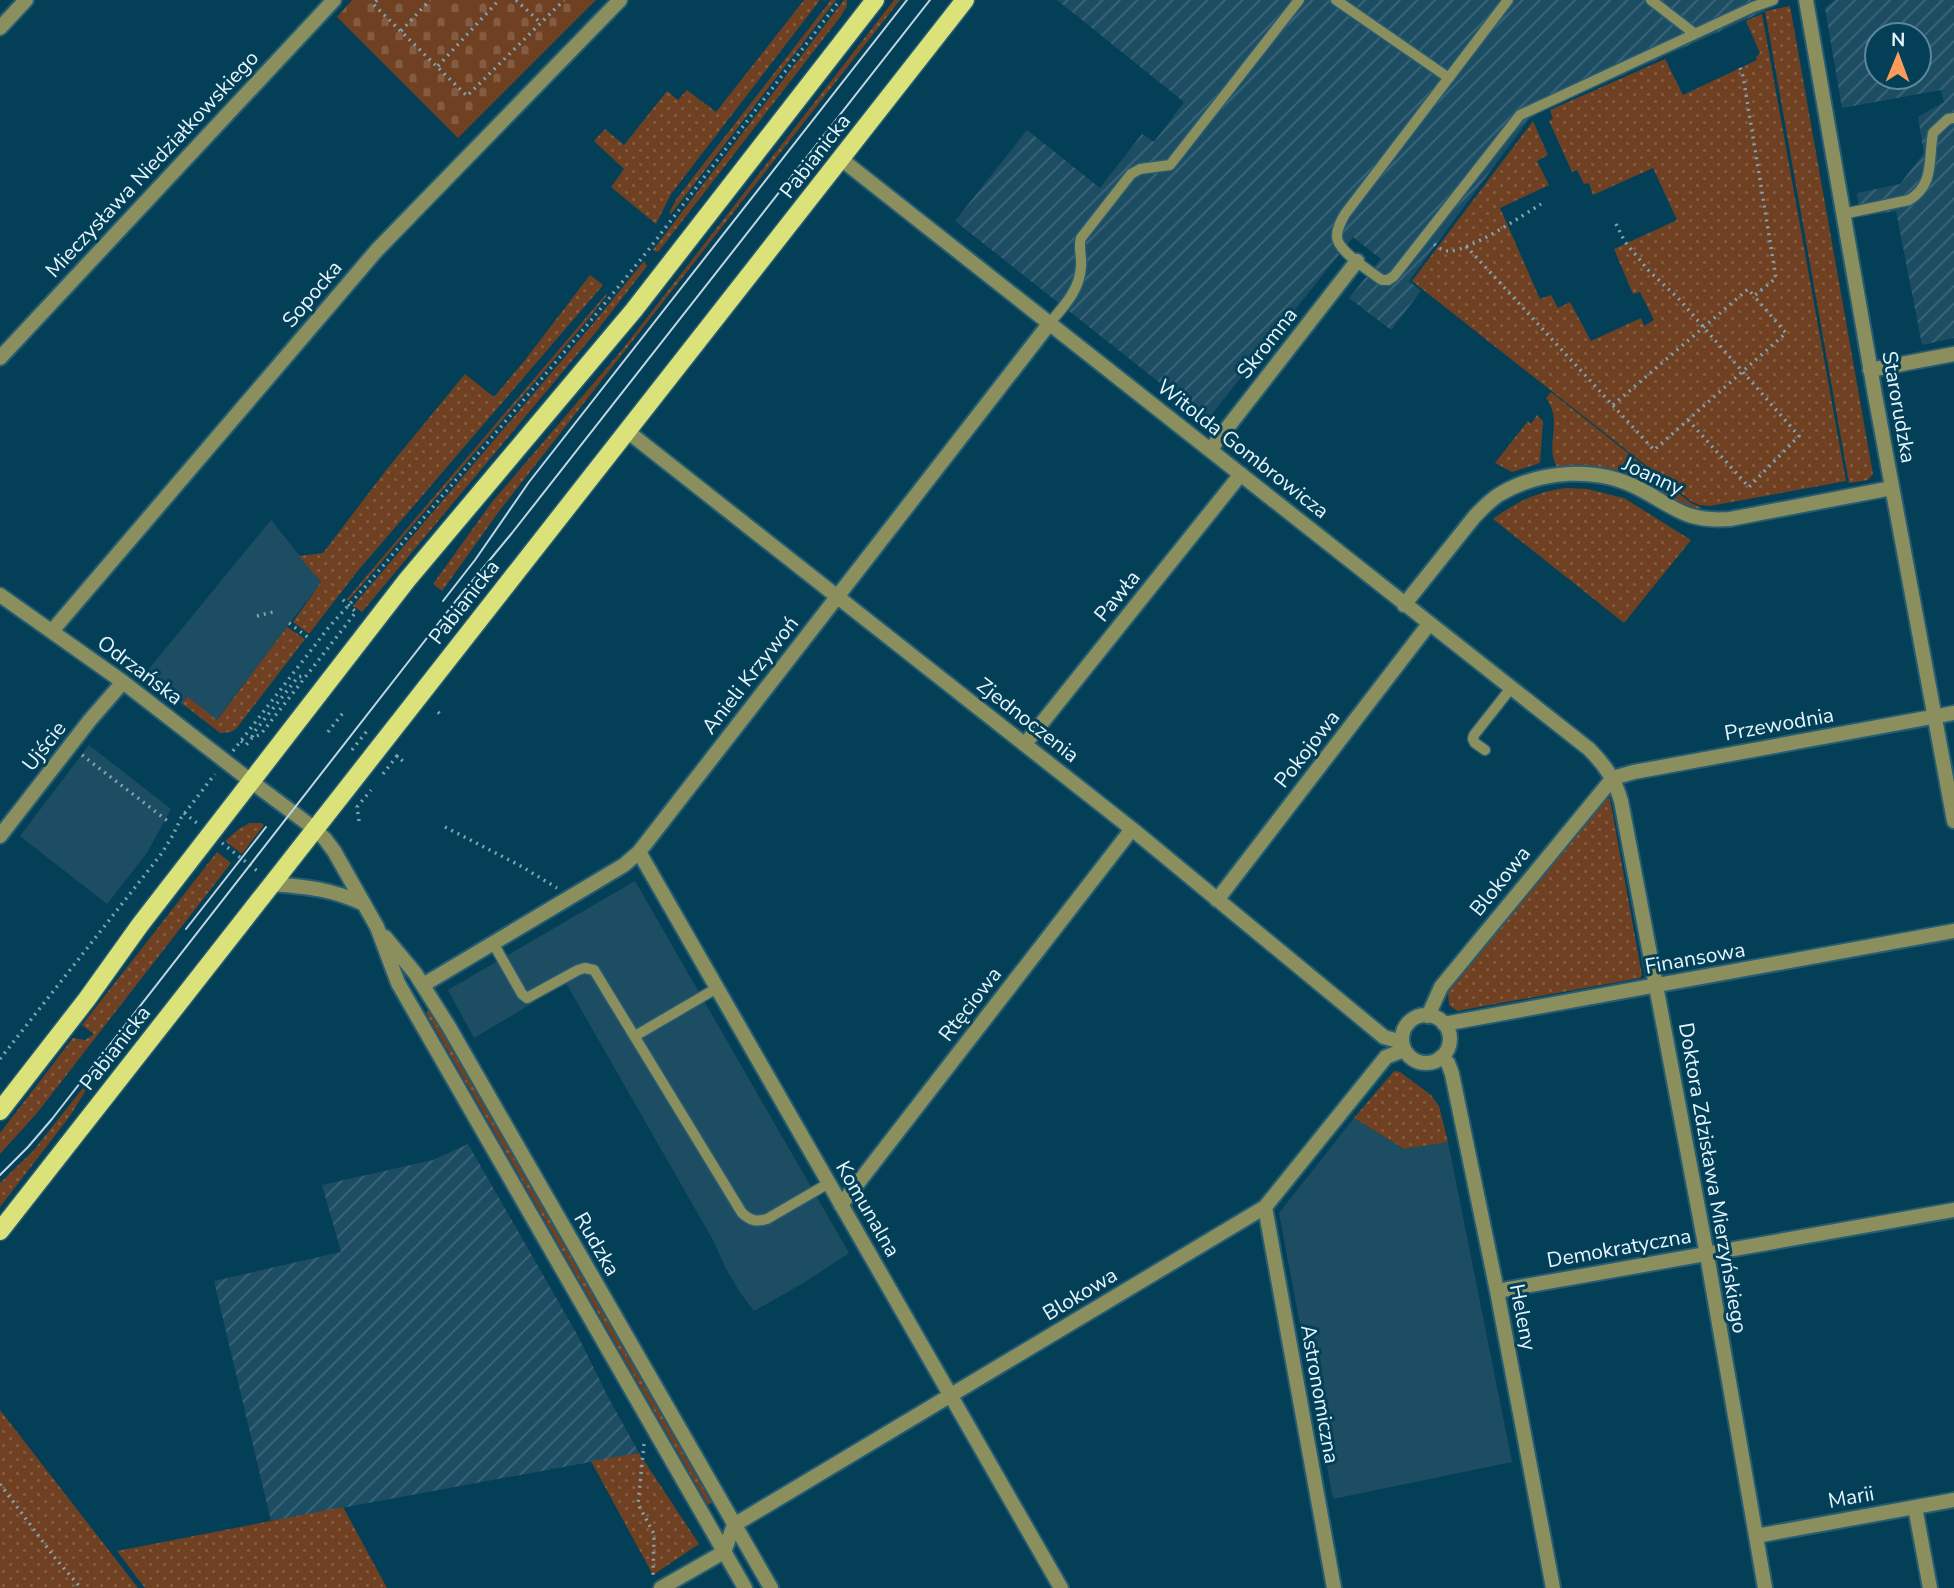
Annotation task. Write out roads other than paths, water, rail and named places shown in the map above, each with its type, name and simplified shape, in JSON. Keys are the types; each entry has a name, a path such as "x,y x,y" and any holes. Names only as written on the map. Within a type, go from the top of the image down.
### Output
{"main road":[{"path":"0,1111 407,580 634,310 875,0"},
{"name":"Pabianicka","path":"0,1231 965,0"}],"street":[{"path":"0,27 26,0"},
{"name":"Mieczysława Niedziałkowskiego","path":"0,358 334,0"},
{"name":"Sopocka","path":"52,631 377,250 620,0"},
{"name":"Starorudzka","path":"1805,0 1870,370 1954,821"},
{"name":"Witolda Gombrowicza","path":"841,159 1589,749 1602,762 1612,778"},
{"name":"Skromna","path":"1210,450 1357,261"},
{"name":"Anieli Krzywoń","path":"423,985 624,865 639,852 1049,324"},
{"path":"1870,370 1954,354"},
{"name":"Zjednoczenia","path":"627,431 1025,744 1384,1037 1403,1046"},
{"name":"Pawła","path":"1025,744 1241,474"},
{"name":"Joanny","path":"1405,604 1485,506 1511,488 1543,478 1584,474 1613,479 1641,489 1686,515 1712,520 1730,519 1892,488"},
{"name":"Odrzańska","path":"0,595 123,682 252,782"},
{"name":"Pokojowa","path":"1217,900 1429,624"},
{"name":"Ujście","path":"0,836 123,682"},
{"name":"Przewodnia","path":"1612,778 1954,713"},
{"name":"Doktora Zdzisława Mierzyńskiego","path":"1612,778 1621,800 1707,1255 1765,1588"},
{"name":"Blokowa","path":"1428,1016 1441,987 1612,778"},
{"name":"Rudzka","path":"252,782 316,830 334,851 377,928 398,983 745,1588"},
{"name":"Rtęciowa","path":"841,1205 1132,830"},
{"name":"Komunalna","path":"639,852 1061,1588"},
{"path":"272,884 321,888 364,904"},
{"name":"Rudzka","path":"377,928 423,985 449,1027 771,1588"},
{"name":"Finansowa","path":"1444,1024 1954,931"},
{"path":"1421,1016 1428,1016 1444,1024 1449,1044 1441,1057 1434,1062 1425,1063 1410,1057 1403,1046 1405,1028 1409,1023 1421,1016"},
{"name":"Blokowa","path":"734,1525 1265,1207 1386,1058 1403,1046"},
{"name":"Heleny","path":"1441,1057 1448,1063 1452,1074 1497,1291 1553,1588"},
{"name":"Astronomiczna","path":"1265,1207 1334,1588"},
{"name":"Demokratyczna","path":"1497,1291 1954,1210"},
{"name":"Marii","path":"1756,1536 1954,1500"},
{"path":"1915,1507 1930,1588"},
{"path":"662,1588 724,1552 734,1525"}],"lane":[{"path":"1049,324 1075,292 1082,262 1078,246 1081,238 1131,174 1140,169 1170,165 1299,0"},
{"path":"1336,0 1449,78"},
{"path":"1508,0 1339,226 1336,235 1343,250 1382,280 1394,276 1520,116 1763,2 1773,0"},
{"path":"1651,0 1695,34"},
{"path":"1843,214 1909,200 1919,194 1927,183 1933,133 1948,119 1954,118"},
{"path":"1485,750 1475,743 1474,735 1511,688"},
{"path":"493,943 522,995 527,998 578,970 594,970 742,1213 750,1220 767,1219 829,1183"},
{"path":"635,1036 717,988"}],"tram line":[{"path":"443,601 529,482 907,0"},
{"path":"0,1175 52,1119 930,0"},
{"path":"186,929 266,827"}]}
